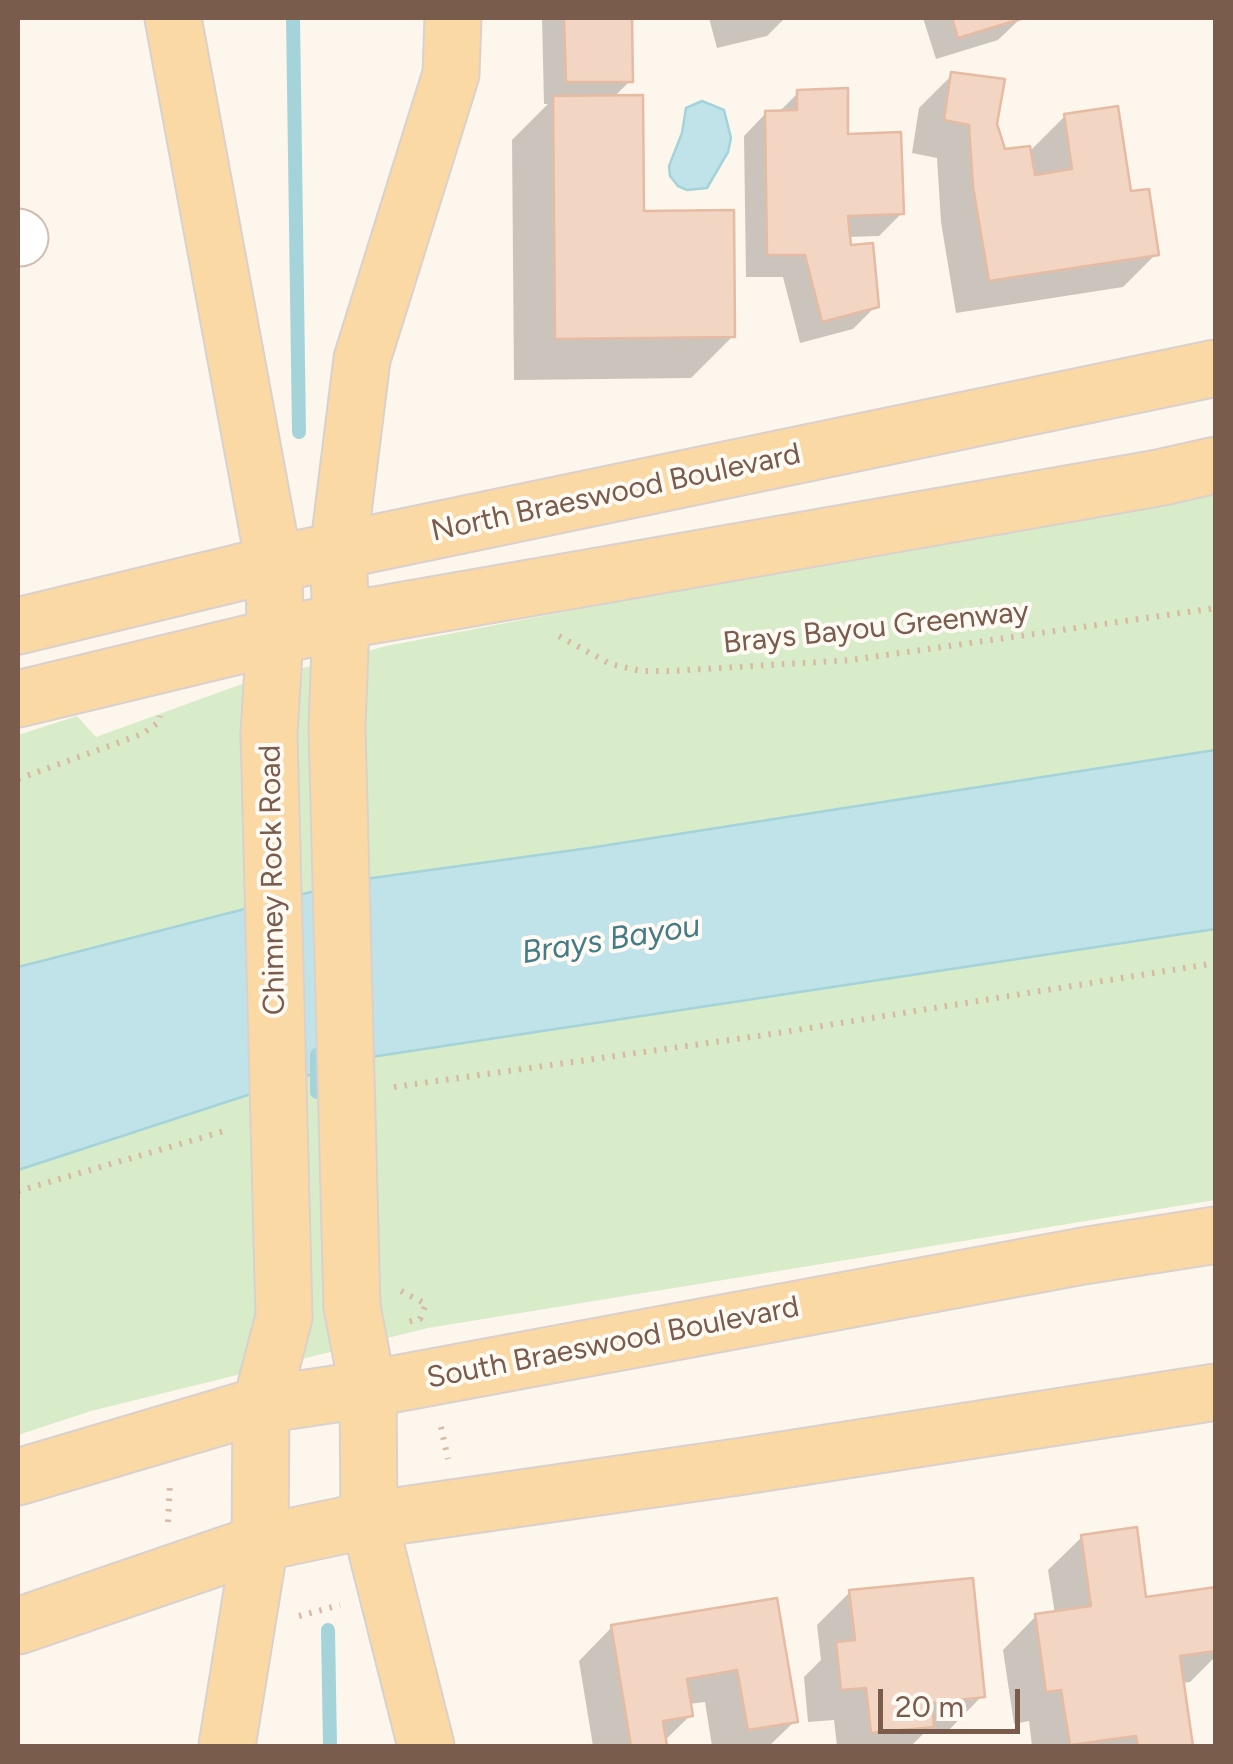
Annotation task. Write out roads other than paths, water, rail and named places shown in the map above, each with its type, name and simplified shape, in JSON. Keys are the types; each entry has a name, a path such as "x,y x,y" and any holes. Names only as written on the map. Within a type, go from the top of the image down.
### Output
{"main road":[{"name":"Chimney Rock Road","path":"174,18 274,564 275,635 269,734 284,1317 261,1405 260,1542 227,1746"},
{"path":"426,1746 368,1520 373,1296 337,726 341,621 338,552 362,359 451,74 453,18"},
{"name":"North Braeswood Boulevard","path":"18,626 274,564 1216,368"},
{"path":"18,699 341,621 1216,465"},
{"name":"South Braeswood Boulevard","path":"18,1477 261,1405 1216,1235"},
{"path":"18,1626 260,1542 368,1520 1216,1392"}],"water":[{"path":"702,101 724,110 731,138 728,152 707,188 687,190 670,176 669,166 682,133 686,108"},
{"name":"Brays Bayou","path":"1215,750 1215,929 358,1059 18,1170 18,967 358,880 589,848"}],"waterway":[{"path":"293,18 299,432"},
{"path":"317,1055 317,1092"},
{"path":"328,1630 330,1746"}]}
